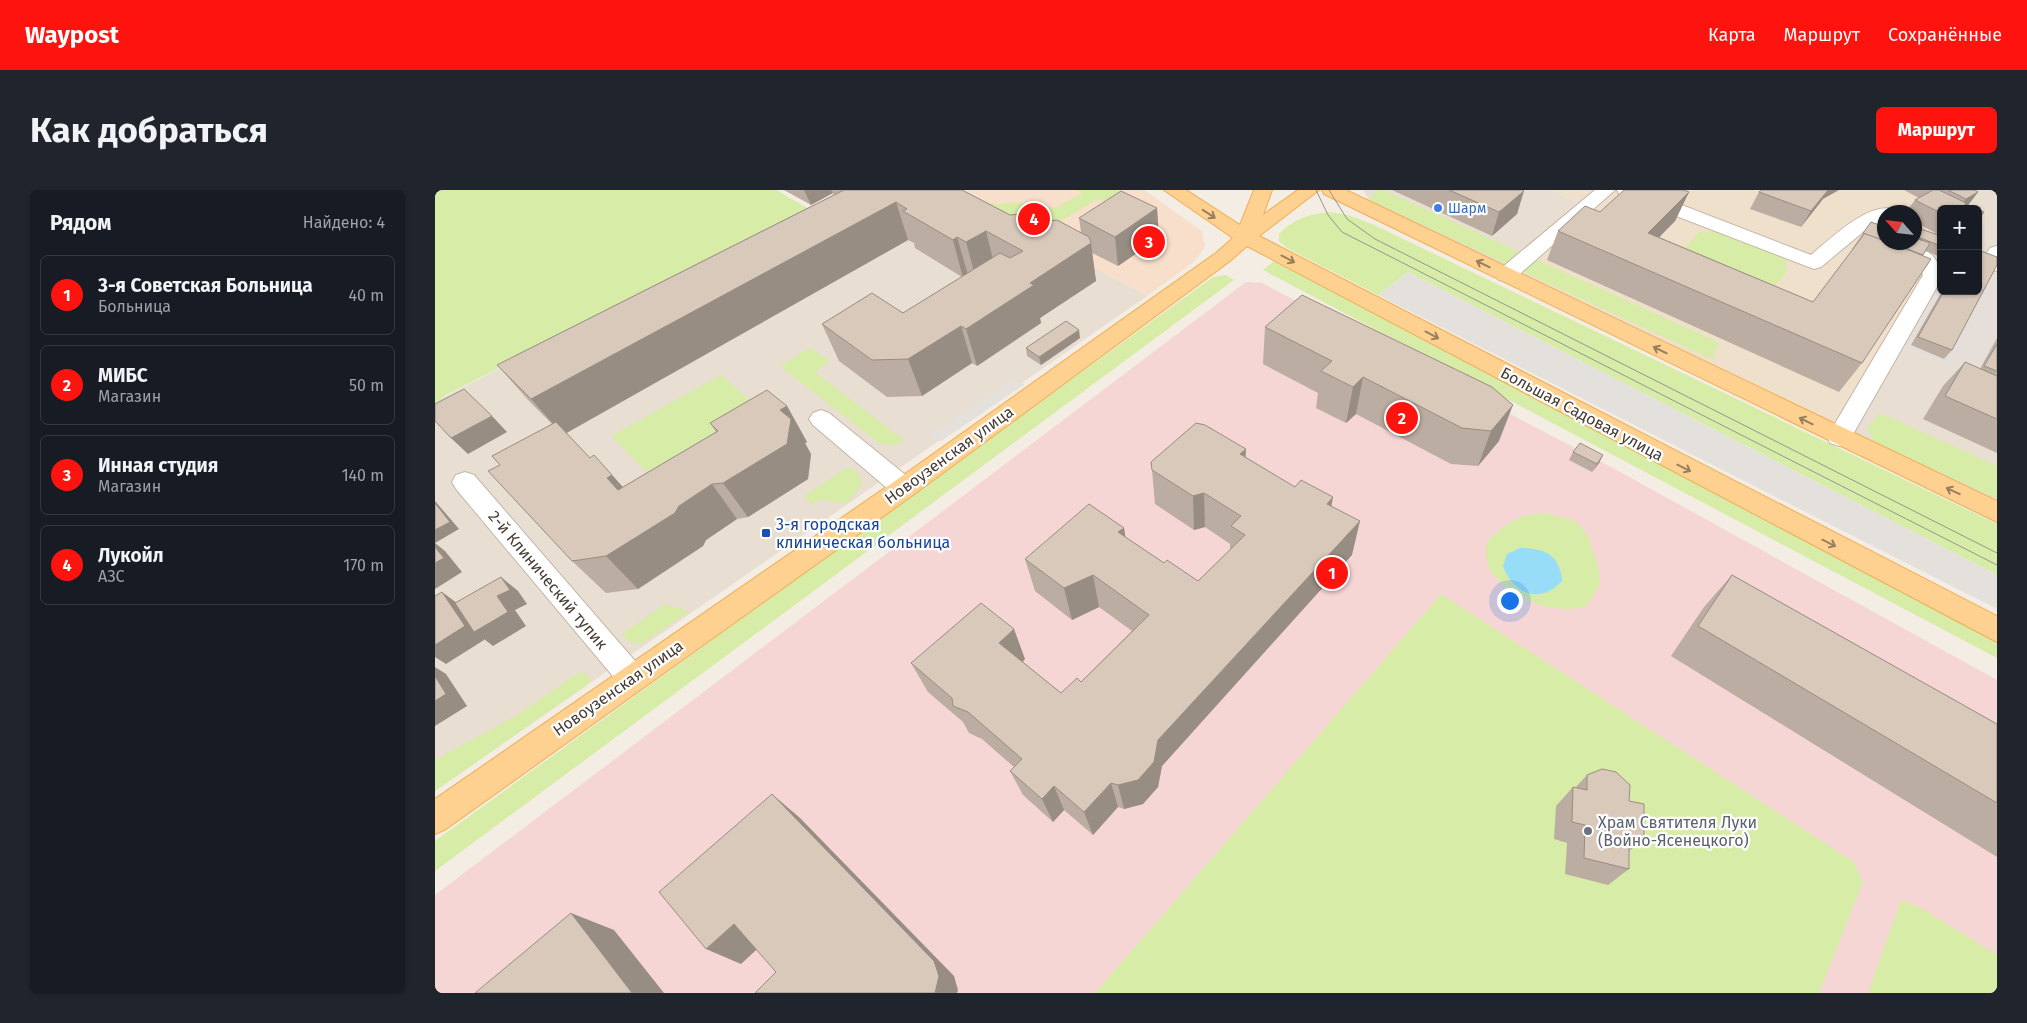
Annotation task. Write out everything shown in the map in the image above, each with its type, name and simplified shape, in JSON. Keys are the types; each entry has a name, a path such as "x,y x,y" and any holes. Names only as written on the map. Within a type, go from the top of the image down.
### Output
{"main road":[{"name":"Большая Садовая улица","path":"1173,190 1245,237 1997,630"},
{"path":"1245,237 1263,190"},
{"name":"Новоузенская улица","path":"435,818 631,678 904,488 1223,258 1245,237 1310,190"},
{"path":"1331,190 1997,512"}],"lane":[{"path":"1506,275 1606,190"},
{"path":"1626,190 1814,263 1855,228 1877,217"},
{"path":"1855,228 1877,238"},
{"path":"1839,437 1933,274 1927,260 1906,250"},
{"path":"1997,252 1990,263 1997,265"},
{"path":"821,419 904,488"},
{"name":"2-й Клинический тупик","path":"465,482 631,678"}],"shaded area":[{"path":"949,190 1144,190 1202,231 1205,246 1195,261 1147,296"},
{"path":"1363,190 1550,190 1591,209 1517,274 1370,202"},
{"path":"1550,190 1947,190 1975,205 1937,205 1937,240 1922,234 1922,205 1877,205 1877,224 1869,237 1877,240 1877,250 1901,250 1937,265 1833,424 1517,274 1591,209"},
{"path":"1947,190 1997,190 1997,264 1982,258 1982,224 1989,213 1982,209 1982,205 1974,205"},
{"path":"826,200 1036,236 1147,296 435,791 435,417 447,410 442,398"},
{"path":"1982,209 1990,213 1982,224"},
{"path":"1877,225 1877,250 1922,250 1922,241 1937,241 1937,295 1982,295 1982,285 1997,264 1997,389 1887,340 1869,237"},
{"path":"1408,272 1997,575 1997,609 1378,295"},
{"path":"1246,282 1262,283 1611,467 1997,680 1997,993 435,993 435,895"},
{"path":"1887,340 1997,389 1997,501 1833,424"},
{"path":"1010,381 1025,384 941,441 928,436"}],"green space":[{"path":"435,190 776,190 809,209 442,397 447,410 435,417"},
{"path":"1078,190 1116,190 1129,198 1120,202 1096,200 1036,236 977,199 996,204 1015,202 1045,208 1057,207 1082,193"},
{"path":"1375,190 1383,190 1718,342 1713,360 1371,201"},
{"path":"1329,212 1348,215 1372,224 1997,524 1997,575 1408,272 1378,295 1287,248 1279,241 1279,234 1296,221 1308,216"},
{"path":"1699,232 1723,232 1787,260 1785,274 1763,299 1672,262"},
{"path":"1274,261 1997,637 1997,658 1263,270"},
{"path":"1226,275 1234,280 435,871 435,841 1213,277"},
{"path":"810,348 830,361 815,372 905,441 894,445 880,444 780,366"},
{"path":"721,375 767,415 656,481 611,436"},
{"path":"1880,413 1997,466 1997,499 1875,442 1867,428"},
{"path":"848,467 855,471 862,480 859,489 845,504 820,499 812,505 804,496"},
{"path":"1544,513 1574,520 1588,535 1599,569 1600,584 1587,606 1561,609 1534,603 1509,589 1490,570 1486,544 1492,537 1505,526 1519,518"},
{"path":"1441,594 1854,862 1863,882 1819,993 1095,993"},
{"path":"665,604 689,611 643,643 633,643 621,635"},
{"path":"580,672 587,675 591,682 435,791 435,760 519,714"},
{"path":"1901,900 1921,908 1997,955 1997,993 1868,993"}],"water":[{"path":"1520,548 1536,549 1549,555 1558,565 1562,581 1545,593 1536,594 1528,593 1513,584 1503,566 1507,554"}],"building":[{"path":"844,190 962,190 1010,215 1032,213 1047,221 1057,220 1089,237 1091,243 1030,283 1034,285 966,329 961,326 908,359 872,360 822,324 872,293 903,313 1000,253 1010,258 1023,251 986,231 966,242 957,237 953,240 903,211 907,209 896,202 531,399 497,365"},
{"path":"1449,190 1522,190 1524,191 1499,212"},
{"path":"1624,190 1683,190 1689,192 1648,233 1813,302 1865,233 1877,238 1877,250 1909,250 1931,259 1862,363 1558,231 1585,206 1600,212"},
{"path":"1761,190 1828,190 1811,211 1759,192"},
{"path":"1933,190 1939,190 1966,203 1965,205 1937,205 1937,211 1915,200"},
{"path":"1948,190 1975,190 1978,192 1966,199"},
{"path":"1121,191 1157,208 1115,237 1079,218"},
{"path":"1871,222 1877,224 1877,238 1863,233"},
{"path":"1922,229 1937,235 1937,244 1922,239"},
{"path":"1922,240 1930,243 1923,255 1910,250 1922,250"},
{"path":"1982,251 1997,257 1997,265 1982,293"},
{"path":"1302,295 1492,387 1513,405 1491,431 1462,428 1363,377 1353,387 1321,371 1332,361 1265,327"},
{"path":"1942,295 1981,295 1952,350 1918,337"},
{"path":"1066,321 1079,330 1039,357 1026,348"},
{"path":"1997,344 1997,371 1984,366"},
{"path":"1965,362 1997,376 1997,419 1945,396"},
{"path":"464,389 492,416 451,438 435,421 435,404"},
{"path":"767,390 787,406 780,410 791,419 787,444 723,483 712,484 679,506 675,513 606,556 572,561 488,471 500,465 492,456 556,422 590,458 594,455 612,475 607,478 618,490 718,431 710,423"},
{"path":"1196,423 1205,425 1246,449 1240,454 1295,487 1301,480 1333,497 1327,504 1360,521 1158,740 1154,762 1138,780 1118,785 1111,783 1084,812 1054,786 1042,799 1010,771 1022,759 968,712 953,706 952,698 911,663 981,603 1014,629 999,643 1061,693 1077,678 1081,682 1149,615 1093,575 1064,588 1025,559 1089,504 1124,528 1118,532 1164,563 1167,560 1198,581 1245,535 1231,526 1241,516 1204,493 1193,496 1152,470 1151,462"},
{"path":"1580,443 1603,455 1597,464 1573,452"},
{"path":"435,503 450,522 435,530"},
{"path":"435,547 444,558 435,563"},
{"path":"1732,575 1997,724 1997,803 1698,626"},
{"path":"501,577 510,590 497,596 508,612 474,632 455,603"},
{"path":"442,592 465,626 435,645 435,596"},
{"path":"435,676 446,694 435,701"},
{"path":"1602,769 1616,772 1630,785 1629,801 1644,804 1644,840 1629,836 1629,869 1584,858 1585,825 1572,822 1573,787 1587,790 1587,775"},
{"path":"772,794 934,961 939,976 935,993 755,993 776,972 734,924 706,949 659,892"},
{"path":"571,913 632,993 475,993"}],"tram line":[{"path":"1316,190 1328,215 1342,232 1997,565"},
{"path":"1329,190 1347,219 1375,239 1997,553"}],"place":[{"name":"Шарм","path":"1438,208"},
{"name":"Лукойл","path":"1034,219"},
{"name":"Инная студия","path":"1149,242"},
{"name":"МИБС","path":"1402,418"},
{"name":"3-я городская клиническая больница","path":"766,533"},
{"name":"3-я Советская Больница","path":"1332,573"},
{"name":"Храм Cвятителя Луки (Войно-Ясенецкого)","path":"1588,831"}]}
